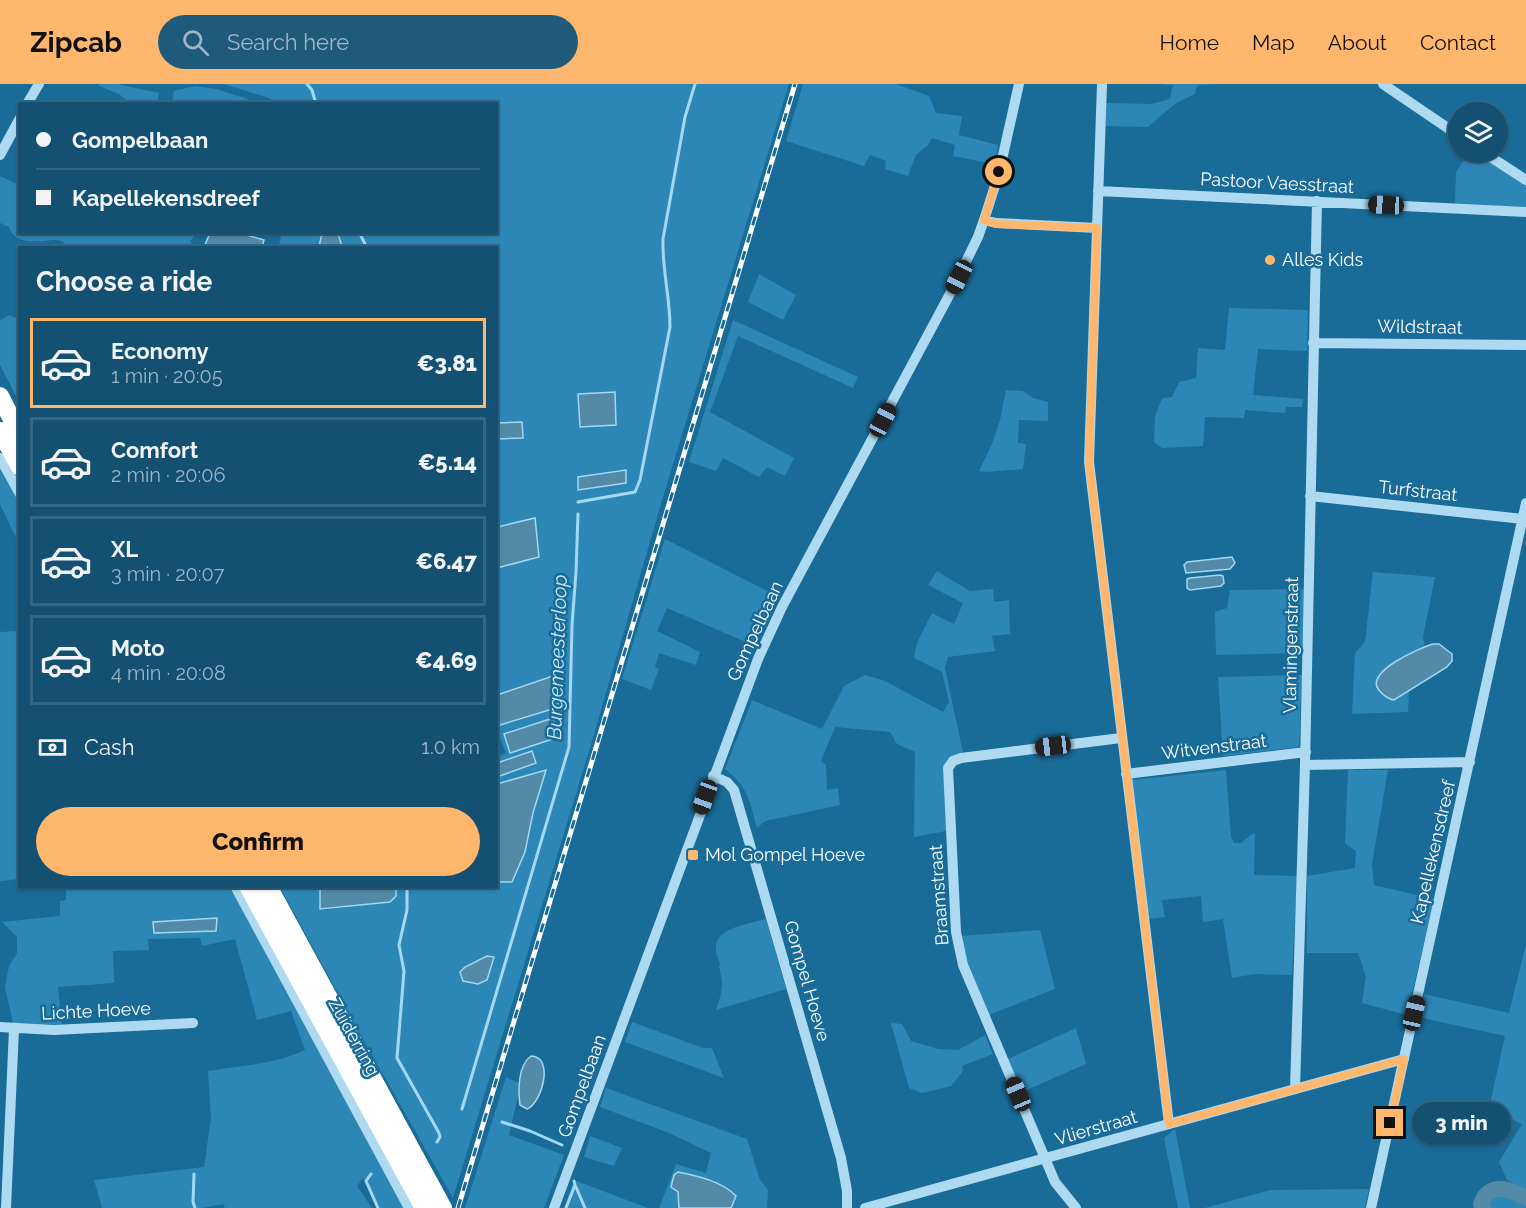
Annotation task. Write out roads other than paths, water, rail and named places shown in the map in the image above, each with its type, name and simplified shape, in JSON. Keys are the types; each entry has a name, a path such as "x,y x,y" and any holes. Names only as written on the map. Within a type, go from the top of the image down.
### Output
{"highway":[{"path":"0,396 18,431"},
{"path":"0,431 18,463"},
{"name":"Zuiderring","path":"249,888 424,1208"},
{"name":"Zuiderring","path":"269,888 443,1207"}],"street":[{"path":"28,102 39,84"},
{"name":"Gompelbaan","path":"554,1208 758,659 782,607 952,290 978,237 999,172 1019,84"},
{"path":"1102,84 1089,462 1169,1124"},
{"path":"1383,84 1448,128"},
{"path":"0,155 18,122"},
{"path":"1498,162 1526,180"},
{"name":"Pastoor Vaesstraat","path":"1098,191 1526,212"},
{"name":"Vlamingenstraat","path":"1295,1089 1306,752 1317,201"},
{"path":"984,220 996,224 1097,228"},
{"name":"Wildstraat","path":"1313,343 1526,345"},
{"path":"0,458 18,490"},
{"name":"Turfstraat","path":"1310,496 1523,519"},
{"name":"Kapellekensdreef","path":"1371,1208 1526,503"},
{"name":"Braamstraat","path":"1076,1208 1061,1191 1045,1159 963,965 956,932 948,768 953,761 961,758 1121,738"},
{"name":"Witvenstraat","path":"1126,774 1306,752"},
{"path":"1305,765 1470,762"},
{"name":"Gompel Hoeve","path":"713,776 727,782 734,790 841,1158 847,1191 846,1208"},
{"path":"236,888 409,1208"},
{"name":"Lichte Hoeve","path":"0,1027 54,1030 193,1023"},
{"path":"6,1208 14,1029"},
{"name":"Vlierstraat","path":"865,1208 1404,1059"}],"waterway":[{"path":"307,84 312,90 315,102"},
{"name":"Burgemeesterloop","path":"578,502 635,492 640,480 670,327 663,239 685,117 695,84"},
{"path":"360,234 364,246"},
{"name":"Burgemeesterloop","path":"462,1109 569,747 578,514"},
{"path":"407,888 407,910 399,945 404,971 397,1058 439,1133 440,1137 437,1142"},
{"name":"Burgemeesterloop","path":"502,1122 562,1145"},
{"path":"194,1174 193,1202 195,1208"},
{"path":"371,1174 366,1181 378,1208"},
{"name":"Burgemeesterloop","path":"566,1208 575,1185 574,1181"},
{"path":"576,1187 585,1208"},
{"path":"1483,1208 1481,1204 1485,1197 1489,1192 1495,1190 1507,1190 1526,1198"}],"railway":[{"path":"458,1208 795,84"}],"place":[{"name":"Alles Kids","path":"1270,260"},
{"name":"Mol Gompel Hoeve","path":"693,855"}]}
